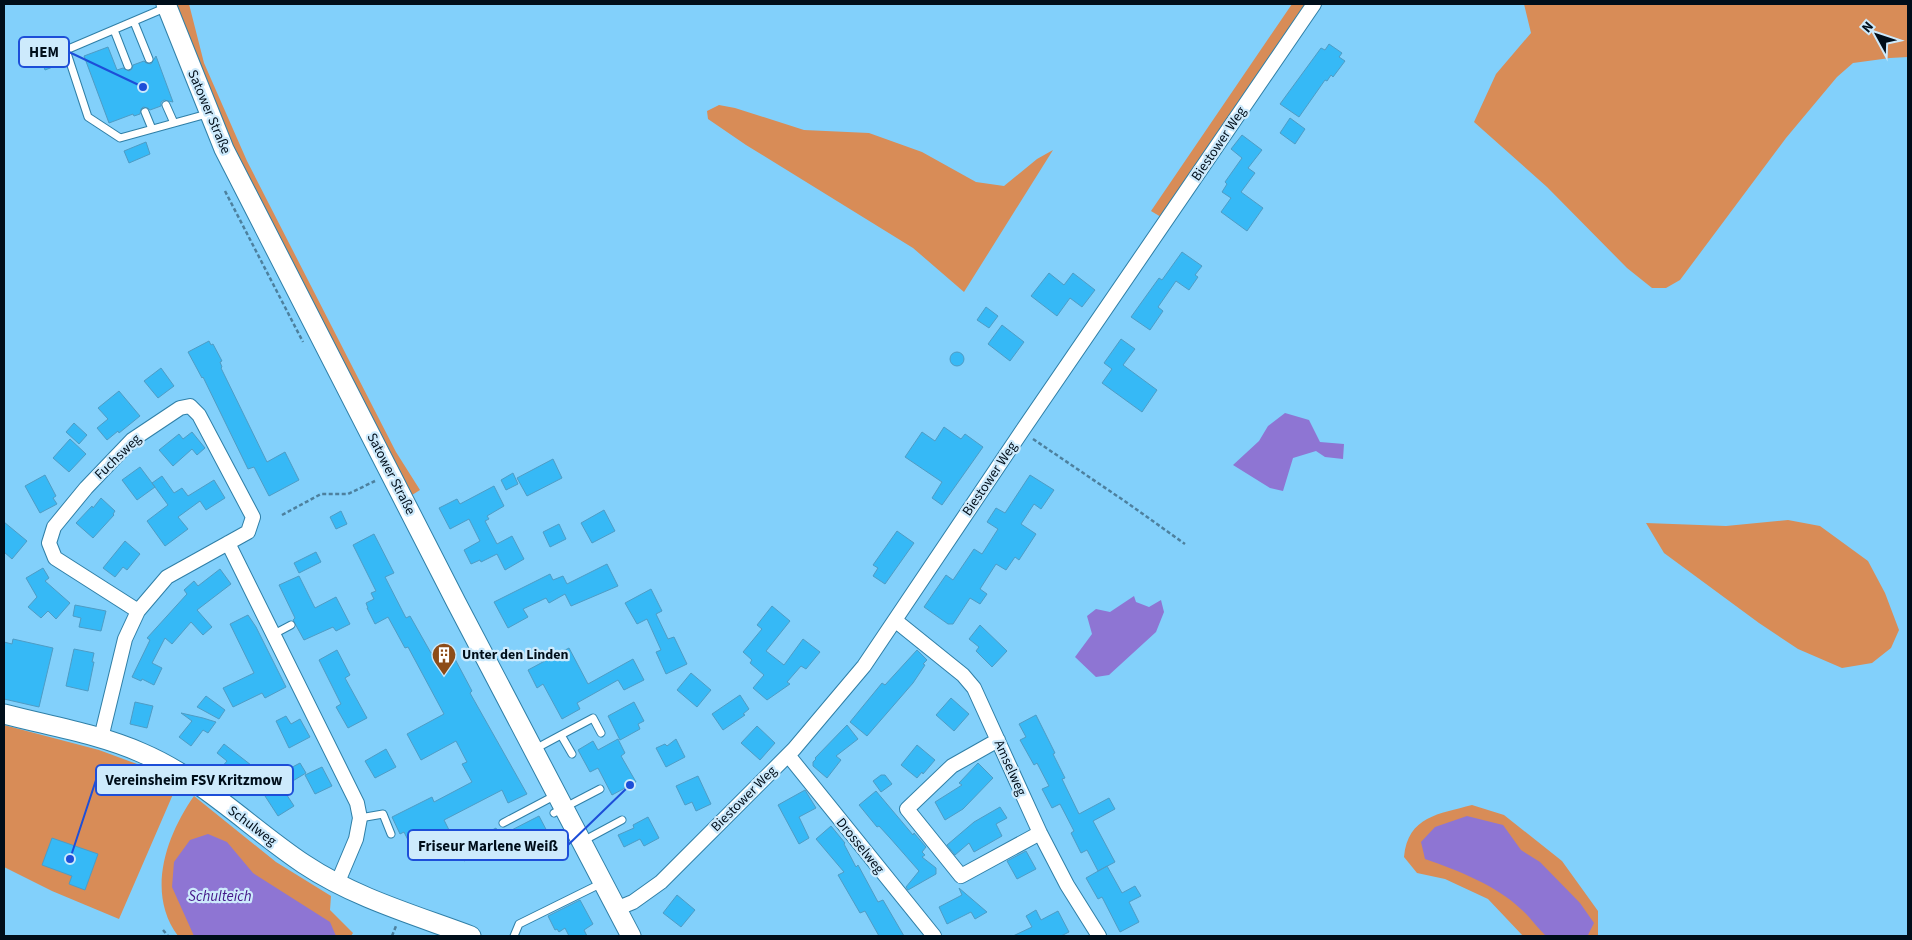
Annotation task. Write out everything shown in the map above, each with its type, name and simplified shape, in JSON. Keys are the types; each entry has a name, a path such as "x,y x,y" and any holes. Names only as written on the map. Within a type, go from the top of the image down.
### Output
{"main road":[{"name":"Satower Straße","path":"167,5 224,149 534,750 558,805 581,842 631,936"},
{"name":"Schulweg","path":"4,714 101,738 142,753 190,779 284,850 337,884 471,936"}],"street":[{"name":"Biestower Weg","path":"616,909 633,902 661,882 788,755 858,674 896,621 1022,431 1314,4"},
{"name":"Fuchsweg","path":"101,738 125,639 138,611 167,577 248,532 252,517 199,414 190,406 180,408 132,440 86,488 54,527 48,543 55,558 138,611"},
{"path":"228,543 357,802 360,818 356,839 337,884"},
{"name":"Amselweg","path":"896,621 962,674 974,688 1040,833 1067,885 1099,936"},
{"path":"998,740 952,766 907,809 961,876 1040,833"},
{"name":"Drosselweg","path":"788,755 934,936"}],"lane":[{"path":"167,5 134,22 66,50 88,117 120,138 209,114"},
{"path":"134,22 149,59"},
{"path":"114,30 128,66"},
{"path":"166,105 174,123"},
{"path":"145,112 152,129"},
{"path":"274,634 291,625"},
{"path":"534,750 593,718 602,733"},
{"path":"561,735 572,754"},
{"path":"503,823 600,789"},
{"path":"360,818 383,814 391,834"},
{"path":"581,842 622,820"},
{"path":"514,936 519,924 602,883"}],"path":[{"path":"1022,431 1185,544"},
{"path":"282,515 321,494 348,494 379,479"},
{"path":"163,930 168,936"}],"shaded area":[{"path":"174,4 189,4 204,63 247,161 396,452 420,490 412,495 217,115"},
{"path":"1292,4 1322,4 1171,223 1151,211"},
{"path":"1524,4 1908,4 1908,57 1853,63 1837,77 1786,138 1680,280 1666,288 1652,288 1627,268 1547,187 1474,122 1496,74 1531,33"},
{"path":"719,105 735,108 804,130 869,133 922,152 976,182 1004,186 1037,159 1053,150 964,292 913,248 746,145 708,119 707,111"},
{"path":"1788,520 1820,526 1868,561 1885,593 1899,630 1891,648 1872,663 1842,668 1798,649 1759,623 1664,553 1646,523 1726,526"},
{"path":"4,725 99,750 137,764 177,785 119,919 52,891 4,867"},
{"name":"Schulteich","path":"194,796 276,862 331,896 330,910 353,933 351,936 178,936 168,919 163,902 162,883 164,865 175,829"},
{"path":"1472,805 1504,815 1562,861 1598,911 1598,936 1523,936 1488,899 1445,879 1417,873 1404,857 1407,843 1412,833 1427,819"}],"water":[{"path":"1285,413 1309,420 1320,442 1344,444 1343,459 1325,457 1316,451 1293,458 1283,491 1270,488 1233,465 1259,441 1268,426"},
{"path":"1134,596 1136,602 1149,607 1161,600 1164,612 1156,632 1109,675 1096,677 1075,657 1092,634 1087,616 1096,609 1110,612"},
{"path":"1467,816 1503,825 1521,850 1540,862 1580,903 1594,923 1588,935 1546,936 1522,910 1501,893 1464,874 1425,859 1421,842 1435,827"},
{"name":"Schulteich","path":"208,834 227,842 253,873 330,922 336,936 194,936 172,887 174,862 190,840"}],"building":[{"path":"1329,44 1342,53 1339,57 1345,61 1333,77 1331,75 1327,81 1325,80 1299,117 1280,104 1321,48 1325,50"},
{"path":"108,47 117,70 123,68 129,71 133,65 144,61 151,64 156,56 173,102 164,100 161,102 161,106 150,110 143,107 140,114 134,116 133,114 109,123 84,56"},
{"path":"54,54 58,65 45,70 41,59"},
{"path":"1290,118 1305,129 1295,144 1280,133"},
{"path":"1242,135 1262,150 1248,168 1255,173 1241,192 1263,208 1247,231 1221,212 1231,198 1222,192 1227,184 1225,182 1242,158 1231,149"},
{"path":"146,142 150,154 129,163 124,151"},
{"path":"1182,252 1202,266 1195,275 1198,277 1189,290 1176,281 1158,307 1163,311 1150,330 1131,317 1159,278 1162,280"},
{"path":"1049,273 1064,285 1073,273 1095,290 1082,307 1070,298 1057,316 1031,296"},
{"path":"986,307 998,316 989,328 977,320"},
{"path":"1002,325 1024,342 1010,361 988,344"},
{"path":"1121,339 1135,349 1123,365 1157,390 1142,412 1102,383 1112,369 1104,363"},
{"path":"209,341 211,345 213,344 222,361 220,362 221,368 267,462 285,452 299,480 269,496 254,467 248,469 203,377 188,352"},
{"path":"957,352 962,354 964,359 962,364 957,366 952,364 950,359 952,354"},
{"path":"161,368 174,386 158,398 144,381"},
{"path":"119,391 140,416 107,440 97,428 108,419 98,408"},
{"path":"74,423 87,435 79,444 66,432"},
{"path":"944,427 961,439 965,434 983,447 942,505 932,498 942,482 905,457 922,432 935,441"},
{"path":"192,432 205,448 197,455 192,449 173,466 159,450 179,434 183,439"},
{"path":"70,439 86,454 69,472 53,458"},
{"path":"553,459 562,478 527,496 517,478"},
{"path":"140,467 155,487 137,500 122,480"},
{"path":"513,473 518,484 506,490 501,480"},
{"path":"45,475 56,496 53,498 57,504 40,513 25,486"},
{"path":"1030,475 1054,490 1041,509 1034,504 1021,524 1036,534 1019,560 1015,557 1006,570 996,564 980,589 987,594 980,604 970,598 953,624 948,624 924,607 946,575 953,580 974,549 982,554 998,529 987,522 996,508 1005,513"},
{"path":"162,476 174,493 182,488 188,496 214,480 225,498 206,510 200,501 178,517 188,529 165,546 147,521 168,505 152,483"},
{"path":"494,486 504,506 487,516 489,519 485,521 497,544 512,536 524,559 505,570 497,554 481,562 480,560 471,564 464,550 480,541 469,519 450,529 439,508 457,499 460,504"},
{"path":"101,498 115,511 114,515 93,538 76,523"},
{"path":"604,510 615,531 592,543 581,523"},
{"path":"341,511 347,524 336,529 330,517"},
{"path":"4,522 27,541 12,559 4,552"},
{"path":"559,524 566,539 550,547 543,532"},
{"path":"897,531 914,543 885,584 873,576 878,568 873,565"},
{"path":"374,534 394,573 385,577 406,618 410,616 431,653 447,644 472,691 470,693 527,794 508,803 502,790 444,820 457,846 446,851 437,831 410,844 404,832 400,834 392,817 432,797 434,802 472,782 462,764 467,762 456,741 421,760 407,734 444,714 408,647 405,648 388,617 375,624 367,608 366,603 374,599 371,593 376,591 353,545"},
{"path":"125,541 140,554 127,570 123,567 115,577 103,568"},
{"path":"316,552 321,562 299,573 294,563"},
{"path":"607,564 618,586 571,606 565,594 549,603 546,598 523,609 528,617 508,628 494,602 550,574 553,580 563,576 567,584"},
{"path":"43,568 49,578 45,581 70,603 56,619 48,611 41,618 28,607 37,597 26,578"},
{"path":"220,569 231,584 197,610 212,627 203,635 191,622 172,644 165,638 152,663 162,668 154,685 142,679 141,681 132,677 150,640 147,638 187,594 184,590 194,581 198,586"},
{"path":"299,576 315,608 336,597 350,624 336,631 333,627 304,640 293,620 295,618 279,585"},
{"path":"651,589 662,611 656,614 668,639 674,637 687,664 666,674 656,652 661,650 647,619 637,624 625,603"},
{"path":"75,605 106,611 101,631 79,627 81,618 73,616"},
{"path":"772,606 790,621 766,651 784,665 803,639 820,652 806,669 801,666 787,682 790,684 767,700 753,688 764,675 750,663 752,660 743,652 762,629 757,625"},
{"path":"248,615 286,687 265,698 262,693 233,707 223,688 254,673 230,624"},
{"path":"980,625 1007,651 992,667 976,651 979,647 969,639"},
{"path":"13,639 53,648 39,707 4,699 4,642 12,644"},
{"path":"569,648 588,684 633,659 644,680 624,690 618,680 577,703 580,709 562,719 543,684 537,688 528,670"},
{"path":"74,649 94,653 88,691 66,686"},
{"path":"337,650 350,675 345,678 367,718 348,728 336,707 341,704 319,660"},
{"path":"917,650 927,660 923,664 925,665 913,683 867,736 850,722 882,683 885,685"},
{"path":"691,673 711,690 697,707 677,690"},
{"path":"740,695 749,709 743,714 745,715 723,730 712,714"},
{"path":"206,696 225,710 219,719 197,707"},
{"path":"951,698 969,714 954,731 936,715"},
{"path":"135,702 153,706 147,728 130,724"},
{"path":"634,702 644,721 638,724 640,729 620,740 608,716"},
{"path":"181,713 216,722 208,733 203,730 191,746 179,737 192,721"},
{"path":"1036,715 1055,753 1053,754 1065,778 1062,779 1079,814 1109,798 1115,809 1093,821 1115,862 1098,871 1087,850 1081,853 1071,833 1074,831 1060,804 1052,808 1042,789 1049,786 1037,763 1034,765 1020,740 1026,737 1019,724"},
{"path":"286,716 291,724 300,719 310,737 289,748 276,721"},
{"path":"847,725 858,739 836,756 841,760 827,778 813,766 813,762"},
{"path":"757,726 775,743 760,760 741,743"},
{"path":"618,739 625,753 621,756 636,782 612,795 598,768 590,772 578,750 593,741 598,750"},
{"path":"676,739 685,757 666,767 656,748 665,744 667,746"},
{"path":"224,744 251,765 238,782 221,768 227,761 217,753"},
{"path":"917,745 935,760 917,778 901,765"},
{"path":"386,749 396,767 375,778 365,761"},
{"path":"300,763 306,773 291,782 285,771"},
{"path":"978,763 993,778 963,809 945,820 935,802 962,785 959,783"},
{"path":"322,767 332,786 315,794 305,775"},
{"path":"881,775 885,775 892,784 881,792 873,781"},
{"path":"698,776 711,804 696,811 692,802 685,805 676,786"},
{"path":"281,786 294,806 278,816 265,796"},
{"path":"805,790 816,808 799,817 809,838 799,844 778,805"},
{"path":"876,791 913,835 914,833 926,847 922,852 925,855 922,857 936,868 936,874 908,890 906,887 919,871 859,805"},
{"path":"1000,807 1007,818 996,824 1002,836 974,852 969,843 955,855 947,845 974,822"},
{"path":"539,816 549,835 518,851 514,844 485,859 481,852 464,861 458,848 496,828 500,836"},
{"path":"648,817 659,838 644,846 640,839 624,847 618,835 634,828 633,825"},
{"path":"831,826 845,843 856,867 858,865 878,902 883,900 904,936 879,936 865,911 860,913 838,875 844,872 816,839"},
{"path":"52,838 98,854 85,890 69,884 72,876 42,865"},
{"path":"1026,851 1036,869 1017,879 1007,861"},
{"path":"1107,866 1122,893 1135,886 1141,896 1129,902 1139,922 1120,932 1102,897 1098,899 1086,878"},
{"path":"959,888 987,912 975,919 971,912 947,924 939,907 962,895"},
{"path":"677,895 695,910 681,927 663,913"},
{"path":"580,900 593,924 584,930 587,936 569,936 565,928 559,932 557,929 555,930 548,916"},
{"path":"1036,910 1041,920 1058,911 1069,932 1061,936 1013,936 1032,927 1026,916"}],"place":[{"name":"HEM","path":"143,87"},
{"name":"Unter den Linden","path":"444,676"},
{"name":"Friseur Marlene Weiß","path":"630,785"},
{"name":"Vereinsheim FSV Kritzmow","path":"70,859"}]}
